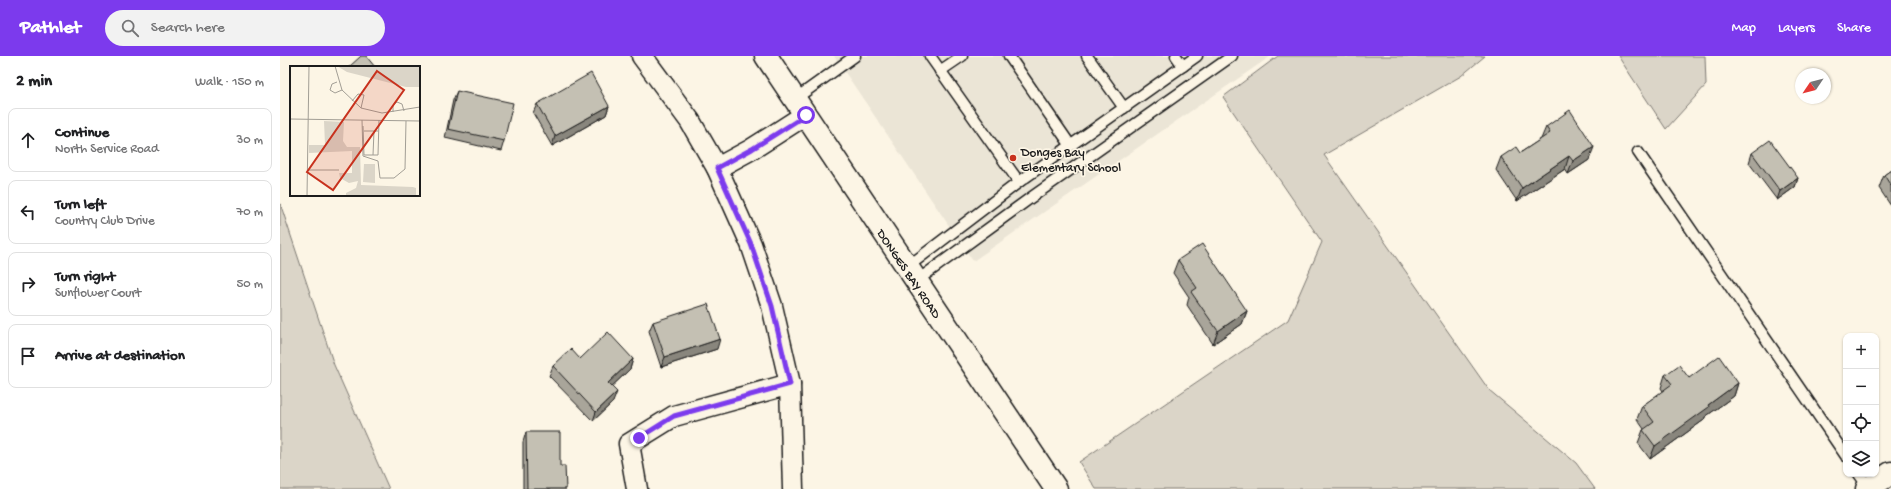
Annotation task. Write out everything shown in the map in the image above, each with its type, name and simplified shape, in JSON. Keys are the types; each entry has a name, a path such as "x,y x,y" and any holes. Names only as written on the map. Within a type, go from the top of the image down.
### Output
{"street":[{"path":"642,56 690,121 717,168 751,244 772,306 790,384 793,489"},
{"name":"DONGES BAY ROAD","path":"766,56 911,275 1056,489"},
{"path":"717,168 752,149 800,107"},
{"path":"637,489 629,444 674,416 790,384"},
{"path":"1865,484 1891,473"}],"lane":[{"path":"800,107 855,56"},
{"path":"930,56 1019,182"},
{"path":"940,71 962,56"},
{"path":"1009,56 1071,146"},
{"path":"1087,56 1124,108"},
{"path":"1176,56 1183,66"},
{"path":"911,275 1019,182 1197,56"},
{"path":"911,275 1029,199 1232,56"},
{"path":"1638,152 1843,452"}],"shaded area":[{"name":"Donges Bay Elementary School","path":"834,56 1271,56 973,261"},
{"path":"1278,56 1485,56 1461,76 1324,155 1489,390 1576,463 1595,489 1096,489 1079,462 1288,320 1322,242 1223,97"},
{"path":"1618,56 1705,56 1706,85 1666,129"},
{"path":"280,203 334,365 389,489 280,489"}],"building":[{"path":"361,56 366,56 374,66 350,66"},
{"path":"591,73 609,106 555,136 537,104"},
{"path":"457,91 513,103 504,141 448,129"},
{"path":"1570,110 1594,147 1573,161 1569,156 1522,188 1501,157 1516,147 1520,153 1550,133 1546,127"},
{"path":"1770,140 1798,178 1780,191 1752,153"},
{"path":"1891,170 1891,186 1884,175"},
{"path":"1202,244 1247,311 1218,331 1191,292 1197,288 1178,260"},
{"path":"708,304 720,339 665,357 653,322"},
{"path":"608,332 633,359 608,383 617,392 596,412 553,366 571,349 580,359"},
{"path":"1719,356 1738,383 1708,405 1709,407 1655,446 1643,430 1654,422 1642,406 1672,384 1665,375 1679,365 1689,378"},
{"path":"526,432 560,432 560,466 565,466 566,489 527,489"}],"place":[{"name":"Donges Bay Elementary School","path":"1013,158"}],"route":[{"path":"639,438 674,416 790,384 772,306 751,244 717,168 752,149 806,115"}]}
